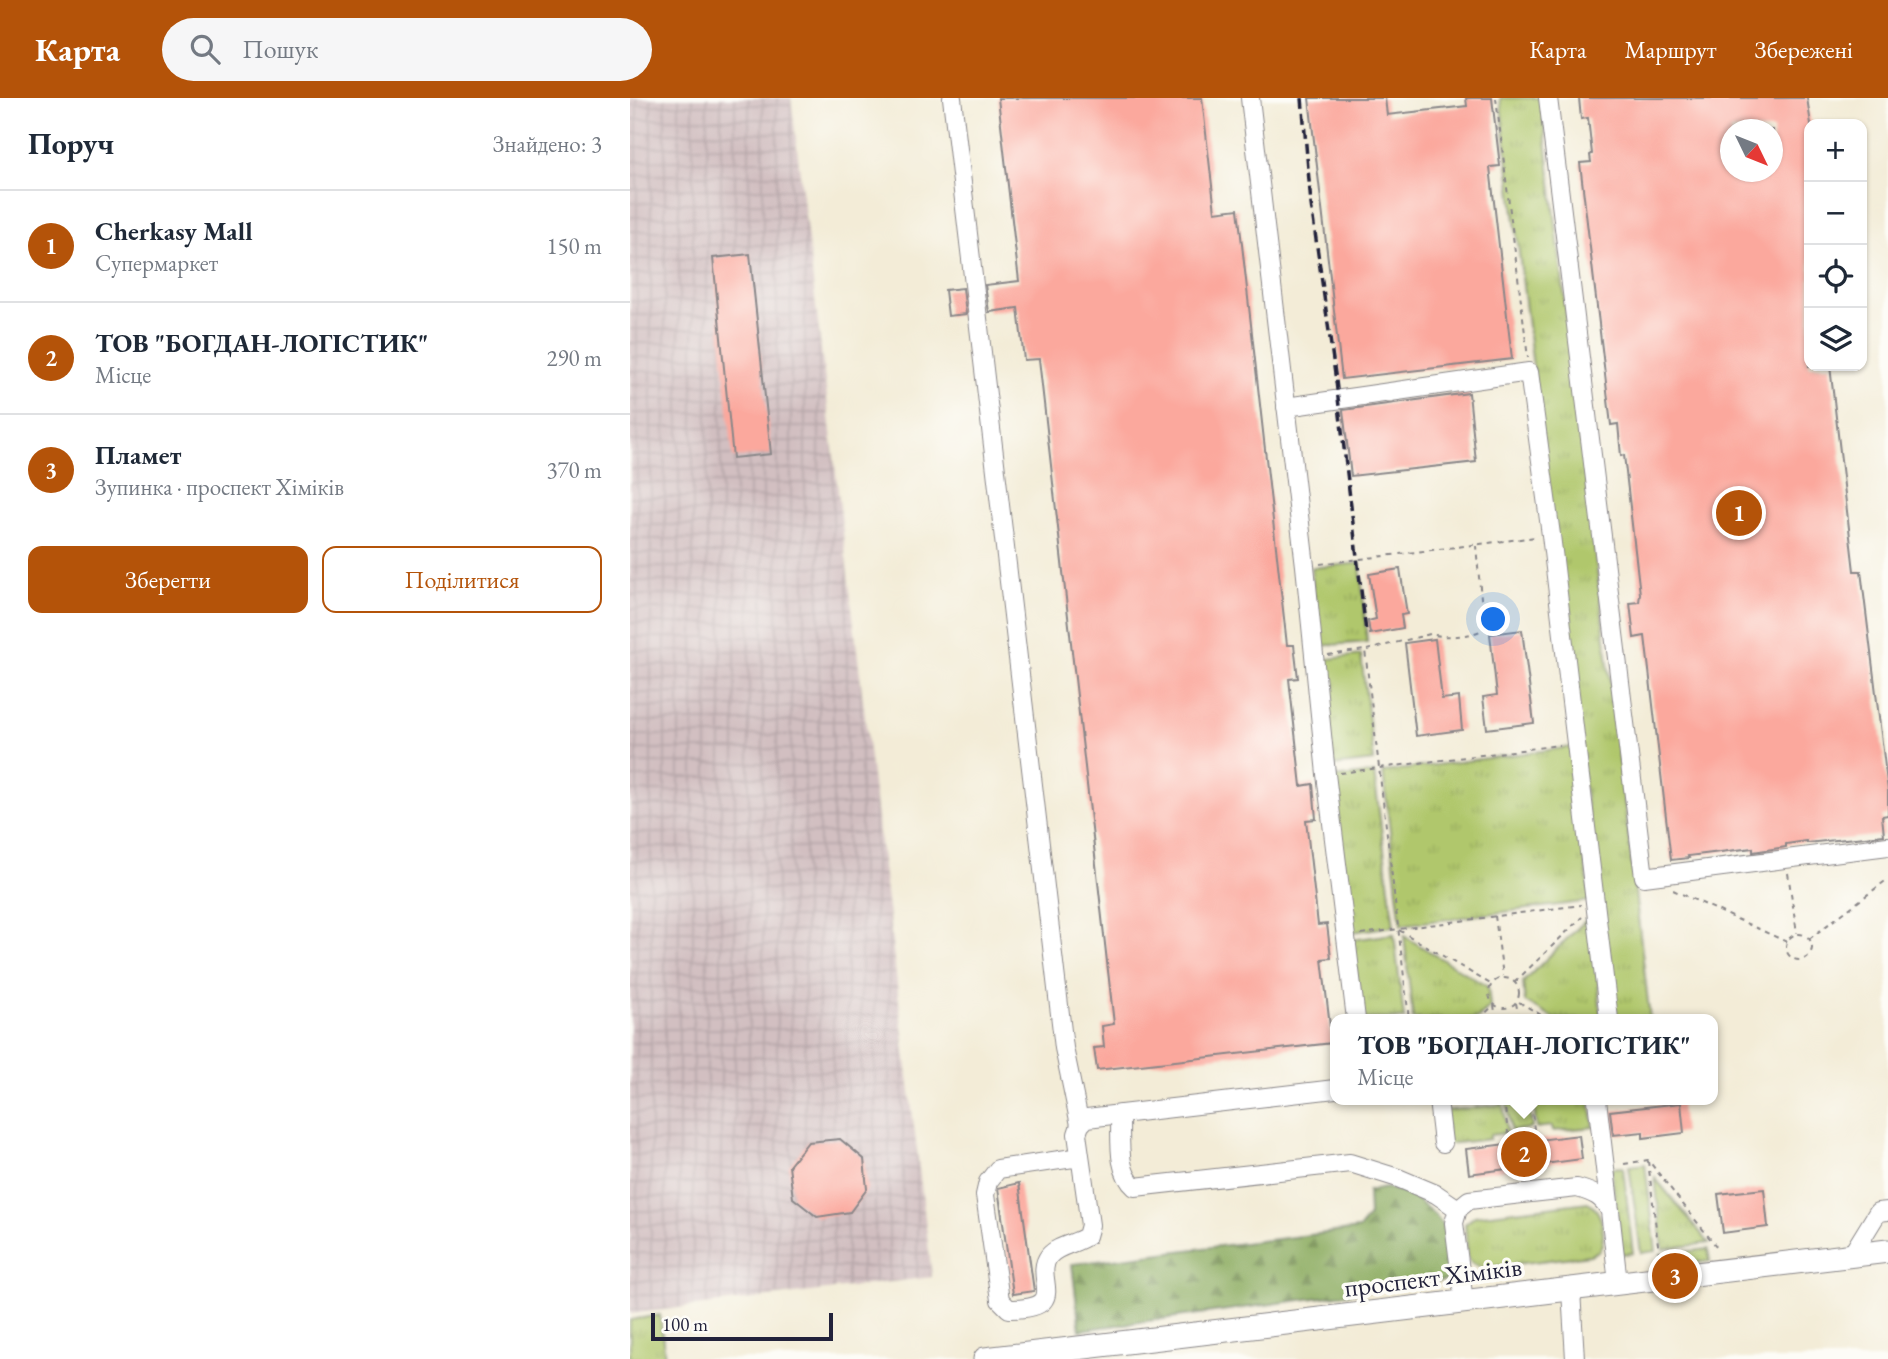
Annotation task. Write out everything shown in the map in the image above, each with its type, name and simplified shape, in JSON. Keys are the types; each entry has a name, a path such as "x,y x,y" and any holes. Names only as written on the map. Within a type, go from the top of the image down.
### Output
{"main road":[{"name":"проспект Хіміків","path":"985,1359 1888,1251"}],"lane":[{"path":"953,98 1063,1048 1080,1125"},
{"path":"1250,98 1355,1014"},
{"path":"1548,98 1644,877 1888,846"},
{"path":"1286,407 1529,372 1608,1014"},
{"path":"1080,1157 998,1169 988,1182 985,1195 1000,1300 1009,1309 1035,1306 1044,1300 1048,1291 1046,1260 1053,1251 1087,1236 1090,1225 1077,1135 1080,1125 1087,1118 1330,1090"},
{"path":"1438,1105 1443,1143"},
{"path":"1598,1105 1618,1283"},
{"path":"1120,1114 1123,1169 1127,1180 1135,1187 1350,1163 1398,1178 1436,1194 1458,1209"},
{"path":"1464,1302 1454,1223 1458,1209 1469,1200 1577,1188 1595,1193 1610,1211"},
{"path":"1851,1256 1878,1212 1888,1211"},
{"path":"1571,1290 1575,1359"}],"path":[{"path":"1496,98 1529,372"},
{"path":"1304,566 1551,535"},
{"path":"1314,657 1365,650 1430,634 1440,636 1484,629 1476,544"},
{"path":"1365,650 1408,1014"},
{"path":"1326,775 1575,743"},
{"path":"1786,858 1797,934"},
{"path":"1809,939 1888,879"},
{"path":"1668,887 1787,942"},
{"path":"1347,936 1596,904"},
{"path":"1516,982 1596,904"},
{"path":"1495,916 1503,978"},
{"path":"1398,929 1492,985"},
{"path":"1797,934 1809,939"},
{"path":"1797,934 1787,942 1786,950 1791,958 1803,960 1812,951 1809,939"},
{"path":"1495,1014 1490,996 1492,985 1503,978 1516,982"},
{"path":"1516,982 1520,994 1517,1002 1518,1014"},
{"path":"1494,1004 1507,1008 1517,1002"},
{"path":"1517,1002 1539,1014"},
{"path":"1484,1014 1494,1004"},
{"path":"1505,1105 1508,1133 1534,1130 1532,1105"},
{"path":"1624,1164 1648,1160"},
{"path":"1648,1160 1716,1246"},
{"path":"1648,1160 1659,1253"}],"shaded area":[{"path":"630,98 791,98 932,1277 630,1314"}],"green space":[{"path":"1500,98 1541,98 1649,1014 1612,1014"},
{"path":"1360,563 1367,642 1319,646 1311,568"},
{"path":"1361,655 1374,761 1333,766 1320,660"},
{"path":"1571,747 1590,901 1401,925 1383,772"},
{"path":"1374,773 1394,926 1352,932 1332,778"},
{"path":"1593,913 1601,1014 1546,1014 1525,1002 1523,982"},
{"path":"1394,934 1403,1014 1362,1014 1351,940"},
{"path":"1404,936 1488,987 1490,1007 1482,1014 1412,1014"},
{"path":"1503,1105 1507,1133 1490,1135 1490,1139 1448,1144 1445,1111"},
{"path":"1507,1105 1529,1105 1532,1128 1511,1131"},
{"path":"1534,1105 1591,1105 1594,1127 1553,1131 1552,1126 1536,1128"},
{"path":"1645,1164 1656,1251 1641,1253 1629,1166"},
{"path":"1623,1167 1633,1253 1622,1254 1611,1168"},
{"path":"1655,1178 1709,1243 1663,1249"},
{"path":"1386,1188 1410,1194 1436,1216 1445,1229 1449,1280 1080,1330 1072,1264 1359,1229 1369,1216 1368,1191"},
{"path":"1588,1202 1597,1211 1602,1224 1603,1238 1599,1251 1590,1255 1481,1268 1471,1263 1468,1258 1465,1224 1475,1216"},
{"path":"1708,1249 1710,1261 1662,1266 1661,1254"},
{"path":"660,1315 665,1359 630,1359 630,1320"}],"building":[{"path":"998,98 1202,98 1215,212 1238,209 1287,645 1294,645 1298,678 1289,679 1301,786 1313,784 1316,819 1306,820 1318,925 1327,924 1331,958 1322,959 1330,1043 1097,1070 1094,1048 1104,1047 1102,1026 1114,1024 1039,359 1024,360 1018,308 989,312 985,285 1019,281"},
{"path":"1309,98 1385,98 1387,115 1467,106 1466,98 1492,98 1500,166 1490,167 1512,359 1342,379"},
{"path":"1579,98 1807,98 1810,119 1804,119 1804,371 1831,371 1854,571 1861,571 1888,791 1888,815 1882,816 1884,835 1807,841 1753,852 1753,848 1671,860 1645,636 1634,638 1630,603 1639,602 1640,594 1624,455 1621,456 1618,424 1611,425 1580,163 1591,162 1588,118 1581,119"},
{"path":"750,254 771,454 733,458 713,258"},
{"path":"963,288 966,314 948,316 945,290"},
{"path":"1469,393 1476,462 1351,476 1343,410"},
{"path":"1400,569 1407,614 1401,615 1403,628 1370,634 1368,621 1376,619 1369,574"},
{"path":"1522,630 1534,723 1487,729 1483,697 1497,695 1490,634"},
{"path":"1435,639 1442,699 1459,697 1462,730 1416,736 1405,643"},
{"path":"1681,1105 1684,1133 1643,1138 1643,1132 1613,1135 1610,1111"},
{"path":"1579,1135 1582,1159 1469,1174 1466,1149"},
{"path":"840,1139 864,1159 867,1189 850,1212 817,1217 793,1198 789,1166 808,1142"},
{"path":"1019,1183 1034,1291 1013,1294 998,1188"},
{"path":"1764,1189 1768,1227 1723,1233 1718,1194"}],"railway":[{"path":"1302,98 1311,204 1336,381 1366,632"}],"place":[{"name":"Cherkasy Mall","path":"1739,513"},
{"name":"ТОВ \"БОГДАН-ЛОГІСТИК\"","path":"1524,1154"},
{"name":"Пламет","path":"1675,1276"}]}
